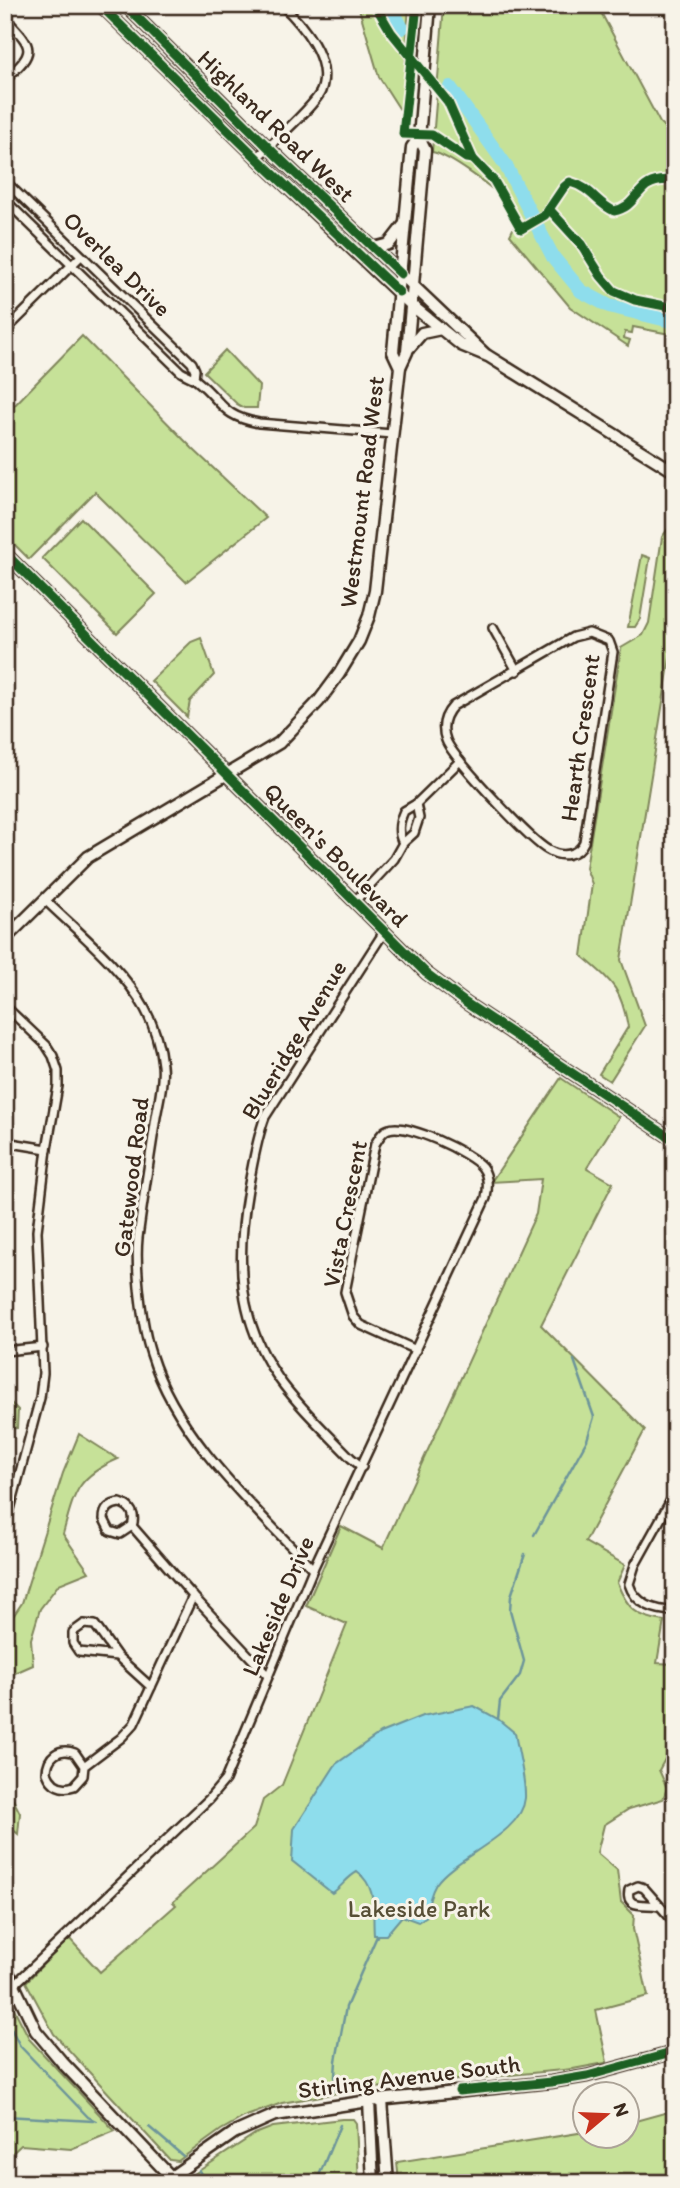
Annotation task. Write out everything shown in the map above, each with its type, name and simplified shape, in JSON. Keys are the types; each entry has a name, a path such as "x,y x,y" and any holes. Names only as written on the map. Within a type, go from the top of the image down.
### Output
{"main road":[{"name":"Highland Road West","path":"100,5 257,159 410,304 440,329 461,345 488,356 675,472"},
{"name":"Highland Road West","path":"125,5 268,147 488,356"},
{"name":"Westmount Road West","path":"5,939 88,858 279,743 319,701 359,641 369,617 375,591 400,367 407,352 425,150 419,138 430,5"},
{"name":"Westmount Road West","path":"400,367 393,352 412,146 419,138"},
{"path":"374,248 389,244 405,223"},
{"path":"407,352 422,332 440,329"},
{"name":"Queen's Boulevard","path":"5,553 426,973 466,1003 675,1141"},
{"path":"5,1966 36,2031 98,2098 167,2180"},
{"name":"Stirling Avenue South","path":"167,2180 234,2133 261,2120 309,2109 369,2101 551,2082 587,2076 675,2052"},
{"path":"382,2100 388,2183"},
{"path":"369,2101 373,2183"}],"street":[{"path":"257,159 317,96 323,81 315,43 298,20 282,5"},
{"path":"5,18 23,37 28,49 25,61 5,80"},
{"name":"Overlea Drive","path":"5,181 192,363 194,378"},
{"name":"Overlea Drive","path":"5,200 181,372 194,378 225,411 241,420 392,434"},
{"path":"5,331 81,256"},
{"path":"493,628 517,671"},
{"name":"Hearth Crescent","path":"580,635 596,635 612,645 584,842 581,848 565,855 548,851 537,842 460,761 445,738 443,721 453,706 517,671 580,635"},
{"path":"403,843 399,836 400,819 404,811 416,804 460,761"},
{"path":"355,901 394,859 403,843 409,840 418,825 419,812 416,804"},
{"name":"Gatewood Road","path":"45,900 99,951 133,991 145,1008 159,1047 162,1082 138,1242 144,1319 150,1353 164,1388 185,1425 211,1459 313,1569"},
{"name":"Blueridge Avenue","path":"362,1467 280,1381 265,1358 248,1316 242,1281 241,1227 256,1141 265,1117 384,932"},
{"path":"5,1006 46,1045 58,1071 37,1239 43,1373 40,1398 5,1528"},
{"name":"Vista Crescent","path":"416,1350 362,1325 353,1316 345,1292 375,1144 381,1133 389,1129 399,1127 413,1130 473,1159 483,1168 488,1182"},
{"path":"5,1142 47,1149"},
{"name":"Lakeside Drive","path":"15,1984 209,1799 225,1780 313,1569 486,1198 488,1182"},
{"path":"5,1351 43,1347"},
{"path":"675,1493 635,1565 629,1584 636,1598 655,1608 675,1611"},
{"path":"132,1526 120,1534 110,1531 104,1519 106,1510 115,1504 125,1504 133,1513 132,1526 268,1676"},
{"path":"84,1766 75,1753 63,1751 49,1761 47,1773 55,1785 68,1788 80,1782 84,1766 121,1738 134,1724 193,1596"},
{"path":"117,1656 79,1652 73,1643 73,1632 84,1624 95,1625 117,1656 151,1687"},
{"path":"658,1906 675,1923"}],"green space":[{"path":"358,5 409,5 402,113 379,77"},
{"path":"444,5 597,5 660,123 675,137 675,335 633,327 632,333 625,332 624,338 630,340 628,346 570,307 510,235 516,223 506,202 471,173 432,152"},
{"path":"82,336 193,449 266,518 186,582 95,492 29,559 5,535 5,415"},
{"path":"225,350 259,386 257,408 244,408 237,404 204,372"},
{"path":"81,518 156,594 117,633 42,558"},
{"path":"675,520 675,628 621,960 645,1026 610,1081 599,1074 628,1027 614,986 582,956 592,884 586,868 621,648 643,635 649,623 662,537"},
{"path":"642,555 650,558 640,619 635,627 628,627"},
{"path":"201,638 214,675 190,701 187,717 151,681 191,642"},
{"name":"Lakeside Park","path":"561,1078 619,1117 587,1168 613,1183 541,1325 645,1430 585,1542 625,1565 617,1583 621,1592 634,1610 646,1617 664,1621 657,1663 675,1664 675,1741 659,1770 667,1788 663,1799 629,1809 604,1825 597,1853 617,1870 621,1902 634,1915 633,1929 648,1996 596,2010 607,2062 605,2063 573,2069 354,2090 282,2103 244,2117 178,2161 170,2160 54,2034 26,1982 69,1938 100,1972 176,1905 173,1902 254,1828 263,1800 282,1785 347,1624 306,1606 341,1526 383,1548 536,1214 541,1179 491,1182"},
{"path":"5,1397 18,1410 17,1428 5,1429"},
{"path":"79,1434 118,1459 93,1473 79,1488 63,1534 89,1572 59,1584 40,1609 31,1639 33,1665 8,1676 5,1690 5,1628 22,1603 63,1473"},
{"path":"5,1784 20,1813 18,1834 5,1823"},
{"path":"5,1991 30,2040 115,2131 71,2149 21,2145 5,2160"},
{"path":"675,2110 675,2183 399,2183 397,2162 572,2134 572,2150 642,2150 642,2119"},
{"path":"353,2119 356,2123 359,2183 187,2183 185,2180 255,2134 273,2127"}],"water":[{"path":"474,1706 498,1719 515,1733 525,1791 521,1811 501,1834 445,1874 436,1884 427,1916 418,1922 402,1916 386,1935 374,1935 373,1900 364,1878 357,1872 332,1893 292,1861 294,1829 336,1764 380,1733 422,1716"}],"waterway":[{"path":"390,5 402,28"},
{"path":"450,87 505,164 553,257 581,291 609,306 675,322"},
{"path":"534,1535 587,1440 594,1417 574,1360"},
{"path":"498,1719 500,1701 520,1675 524,1661 510,1610 511,1596 525,1554"},
{"path":"334,2091 336,2061 346,2007 377,1936"},
{"path":"5,2017 20,2046 88,2117 96,2121"},
{"path":"5,2116 93,2121"},
{"path":"316,2183 340,2125"},
{"path":"149,2127 183,2156"},
{"path":"199,2171 211,2183"}],"cycle path":[{"path":"100,5 399,292"},
{"path":"125,5 401,274"},
{"path":"375,5 391,32 448,102 473,159 494,181 521,229 545,215 570,182 584,188 614,211 628,204 649,184 675,180"},
{"path":"417,5 403,134 432,135 466,158 473,159"},
{"path":"549,209 581,244 614,291 635,300 675,308"},
{"path":"5,553 426,973 466,1003 675,1141"},
{"path":"459,2091 587,2076 675,2052"}]}
